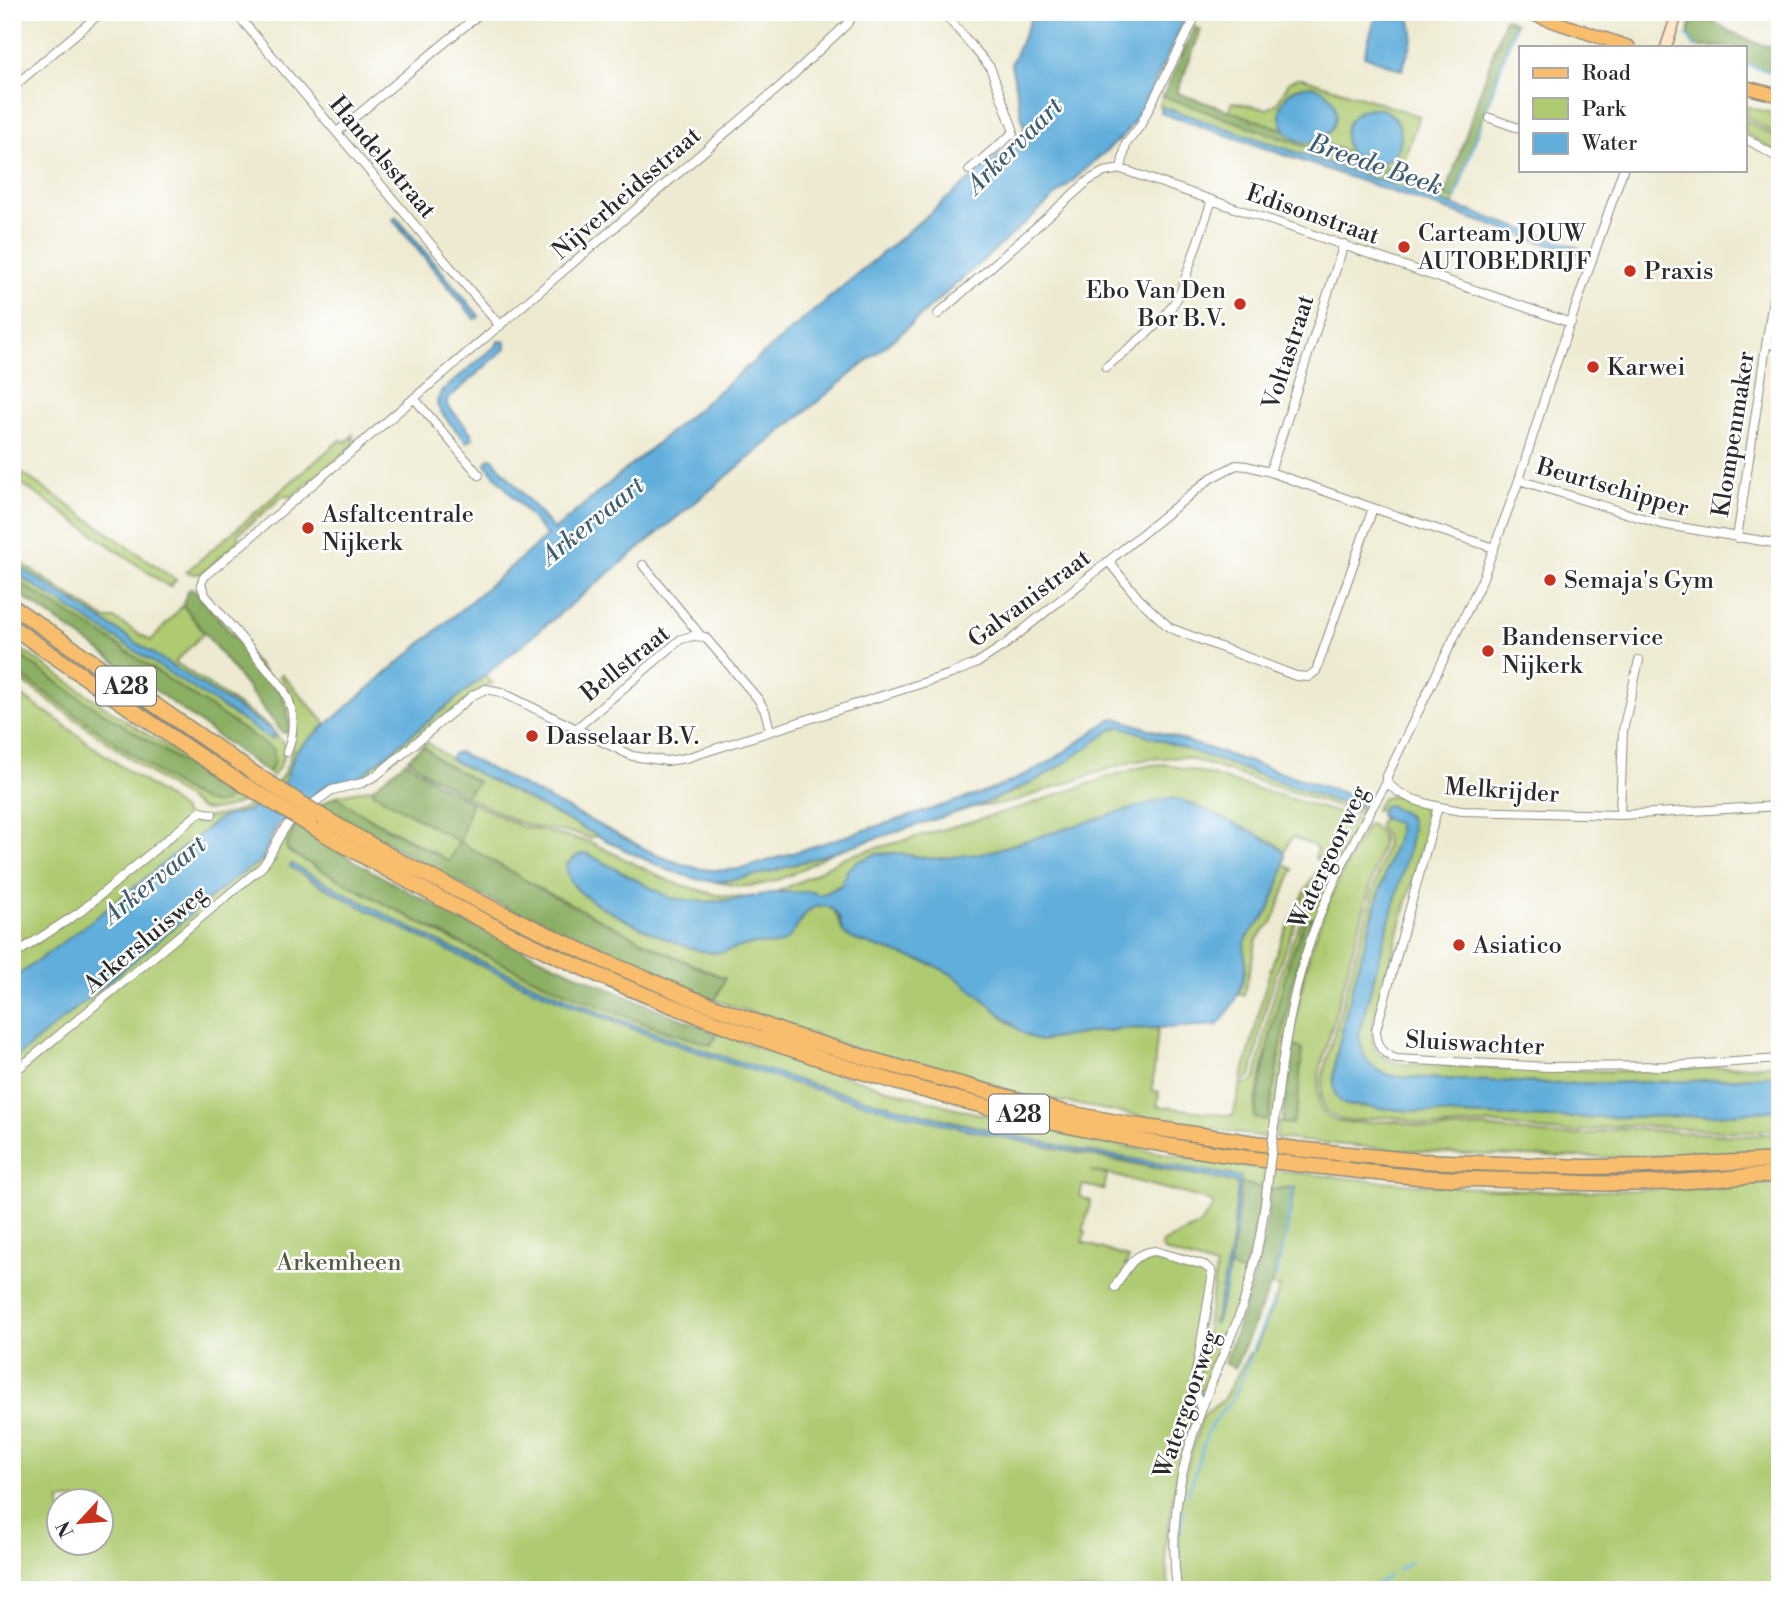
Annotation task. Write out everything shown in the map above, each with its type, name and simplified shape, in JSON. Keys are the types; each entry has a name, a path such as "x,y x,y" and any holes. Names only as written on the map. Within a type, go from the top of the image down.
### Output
{"highway":[{"name":"A28","path":"12,606 255,774 398,860 490,908 602,960 692,998 792,1035 868,1059 1063,1112 1296,1149 1433,1162 1586,1167 1780,1160"},
{"name":"A28","path":"12,627 243,784 388,871 475,917 590,971 689,1013 880,1078 989,1107 1124,1137 1291,1164 1416,1177 1650,1183 1780,1174"}],"main road":[{"path":"1526,12 1626,46"},
{"path":"1746,87 1780,96"}],"street":[{"path":"12,91 20,81 102,12"},
{"name":"Handelsstraat","path":"236,12 499,326"},
{"path":"337,132 482,12"},
{"name":"Nijverheidsstraat","path":"287,752 293,730 292,708 286,694 205,595 202,582 206,575 783,84 846,25 856,12"},
{"path":"943,12 990,67 1013,129 1013,134 969,170"},
{"path":"938,314 1095,175 1122,169 1126,144 1140,125 1198,12"},
{"path":"1667,46 1678,12"},
{"path":"1489,118 1519,128"},
{"path":"1746,139 1780,159"},
{"name":"Edisonstraat","path":"1122,169 1571,323"},
{"name":"Watergoorweg","path":"1177,1590 1173,1549 1176,1500 1201,1409 1247,1292 1262,1226 1291,1013 1309,944 1342,864 1387,782 1387,776 1482,580 1519,480 1622,172"},
{"path":"1106,367 1158,322 1175,303 1212,200"},
{"name":"Voltastraat","path":"1270,472 1344,244"},
{"name":"Klompenmaker","path":"1737,538 1780,253"},
{"path":"1767,344 1780,345"},
{"path":"414,398 479,475"},
{"name":"Galvanistraat","path":"314,802 332,790 362,783 377,775 473,695 486,689 501,692 632,756 667,761 686,758 951,674 976,663 1006,644 1211,478 1236,465 1270,472 1494,548"},
{"name":"Beurtschipper","path":"1519,480 1661,524 1780,544"},
{"path":"1109,562 1139,599 1170,628 1296,676 1308,677 1316,671 1373,508"},
{"name":"Bellstraat","path":"643,565 701,636"},
{"name":"Bellstraat","path":"577,728 681,639 701,636 705,637 758,699 765,711 770,730"},
{"path":"1620,815 1623,730 1639,660"},
{"name":"Melkrijder","path":"1387,782 1402,794 1438,807 1462,811 1620,815 1780,806"},
{"name":"Sluiswachter","path":"1438,807 1376,1030 1378,1044 1384,1053 1396,1059 1547,1067 1672,1066 1780,1059"},
{"path":"12,956 80,912 200,812 212,814"},
{"name":"Arkersluisweg","path":"12,1074 262,867 278,836 289,823"},
{"path":"1115,1287 1130,1264 1148,1252 1155,1251 1204,1265 1211,1270 1212,1278 1196,1373 1195,1390 1201,1409"}],"green space":[{"path":"1695,13 1749,40 1780,46 1780,74 1746,64 1746,46 1694,46 1689,34"},
{"path":"1505,18 1515,23 1455,200 1163,96 1195,27 1201,30 1177,93 1285,130 1311,142 1316,141 1351,153 1366,163 1380,163 1398,178 1446,194"},
{"path":"1297,78 1419,116 1398,178 1380,163 1387,160 1392,115 1383,110 1370,109 1356,113 1347,146 1351,153 1316,141 1326,136 1335,107 1324,91 1316,87 1299,87 1286,98 1281,117 1285,130 1229,111 1233,102 1267,109 1277,103 1289,82"},
{"path":"1163,96 1455,200 1454,206 1163,107 1161,109 1159,107"},
{"path":"1746,106 1780,115 1780,134 1746,117"},
{"path":"1746,121 1780,138 1780,154 1746,134"},
{"path":"353,435 354,444 291,497 283,496 238,534 238,542 202,573 186,572 339,441 346,442"},
{"path":"12,466 176,580 170,587 166,585 12,477"},
{"path":"12,557 105,619 115,619 151,641 183,605 204,633 175,662 270,727 286,747 280,766 273,776 268,773 274,763 274,750 12,578 12,570 202,694 271,731 12,562"},
{"path":"12,578 274,750 274,763 268,773 12,589"},
{"path":"190,589 195,590 280,691 288,709 290,732 281,731 183,605"},
{"path":"12,643 126,721 248,797 226,808 201,809 12,674 12,669 194,795 211,803 225,802 232,790 214,782 83,700 12,650"},
{"path":"12,650 83,700 234,792 225,801 211,803 166,779 12,669"},
{"name":"Arkemheen","path":"282,674 326,724 296,751 284,783 248,811 208,827 270,861 275,862 275,852 292,823 295,825 286,847 289,852 444,936 547,984 669,1033 716,1039 717,1033 784,1057 920,1098 1057,1133 1266,1169 1263,1188 1241,1183 1237,1176 1114,1157 943,1119 749,1066 654,1034 527,982 290,866 344,898 458,955 551,996 646,1033 742,1066 937,1122 1036,1145 1236,1182 1238,1185 1231,1248 1214,1324 1217,1321 1229,1268 1248,1274 1226,1341 1202,1391 1198,1386 1216,1267 1164,1251 1161,1247 1164,1242 1198,1226 1213,1207 1213,1203 1201,1198 1091,1171 1107,1175 1104,1190 1083,1185 1079,1196 1091,1201 1082,1242 1129,1258 1125,1266 1132,1271 1142,1260 1149,1258 1202,1272 1209,1279 1191,1381 1195,1411 1179,1465 1165,1546 1169,1590 12,1590 12,689 162,794 195,821 242,809 280,779 288,764 293,744 295,713 290,694 279,677"},
{"path":"484,676 492,684 487,685 381,768 362,780 340,784 310,799 327,785 358,778"},
{"path":"1121,726 1355,808 1366,807 1362,815 1185,757 1147,759 1120,765 1018,800 975,807 1014,792 1052,771 1111,730"},
{"path":"425,743 453,761 598,836 589,838 535,827 516,821 465,796 478,782 421,747"},
{"path":"421,747 478,782 465,796 429,775 408,759"},
{"path":"406,761 436,783 471,802 460,842 544,891 666,953 725,979 715,1000 619,961 478,894 320,805 336,796 377,823 449,861 459,842 374,793 373,788"},
{"path":"1165,764 1355,818 1360,822 1344,854 1338,860 1324,863 1315,858 1317,850 1314,846 1292,837 1284,852 1270,841 1200,808 1163,799 985,853 849,869 841,885 820,895 812,892 774,893 845,857 1022,807 1120,773"},
{"path":"373,788 373,791 459,841 471,802 520,826 590,842 671,882 717,895 747,898 707,902 670,898 586,853 567,872 578,890 603,908 660,936 708,952 783,942 812,908 830,907 847,936 934,965 953,975 1010,1023 1039,1041 1099,1031 1158,1028 1152,1090 1159,1092 1157,1106 1233,1116 1241,1083 1250,1083 1256,1078 1270,1010 1291,943 1319,887 1330,875 1332,878 1312,928 1270,1138 1016,1093 878,1057 715,1000 725,978 666,953 544,891 460,842 449,861 348,806 336,796","holes":["1305,918 1313,918 1291,988 1268,1120 1254,1118 1273,1023 1291,959"]},
{"path":"1394,795 1418,804 1426,813 1428,825 1373,1024 1372,1041 1381,1056 1402,1064 1574,1071 1667,1070 1780,1064 1780,1075 1693,1081 1561,1084 1397,1077 1374,1068 1362,1050 1359,1032 1411,833 1408,815 1383,806 1381,811 1375,810 1382,799"},
{"path":"1383,818 1398,825 1399,834 1374,909 1336,1057 1346,1105 1563,1117 1671,1116 1780,1110 1780,1128 1741,1132 1628,1125 1565,1132 1488,1124 1436,1127 1395,1117 1352,1121 1331,1115 1322,1100 1324,1070 1386,845 1385,836 1378,825"},
{"path":"1370,824 1382,837 1382,844 1320,1070 1320,1108 1328,1117 1347,1123 1397,1121 1433,1130 1484,1127 1558,1136 1585,1135 1620,1128 1741,1136 1780,1132 1780,1150 1654,1157 1528,1156 1402,1150 1276,1138 1278,1122 1292,1124 1301,1048 1292,1046 1313,944 1337,883 1367,825"},
{"path":"295,825 448,913 554,964 717,1033 711,1045 601,1007 495,960 391,908 289,852 286,847"},
{"path":"834,851 788,876 764,884 739,886 716,882 761,873"},
{"path":"1284,865 1293,869 1273,921 1257,939 1244,995 1237,993 1245,970 1245,942 1279,881"},
{"path":"1321,869 1324,873 1294,926 1279,964 1262,1023 1251,1076 1245,1080 1241,1079 1278,948 1312,878"},
{"path":"1313,917 1291,988 1268,1120 1254,1118 1273,1023 1290,959 1306,918"},
{"path":"1292,1046 1302,1050 1298,1104 1292,1124 1282,1123"},
{"path":"1272,1170 1429,1185 1555,1191 1780,1182 1780,1590 1181,1590 1178,1524 1182,1490 1202,1416 1223,1400 1249,1354 1255,1350 1280,1288 1271,1285 1285,1240 1295,1187 1270,1190"},
{"path":"1241,1183 1263,1188 1248,1274 1229,1268"},
{"path":"1295,1187 1285,1240 1271,1285 1235,1368 1224,1363 1260,1257 1270,1190"}],"water":[{"name":"Arkervaart","path":"1034,12 1188,12 1142,110 1124,135 907,328 484,676 358,778 327,785 284,820 276,827 261,861 232,880 12,1061 12,980 103,912 220,818 248,811 284,783 299,748 547,536 486,462 490,458 493,459 554,530 1025,132 1011,64"},
{"path":"1382,12 1404,12 1412,25 1412,40 1402,70 1364,56 1374,22"},
{"path":"1303,86 1313,86 1328,94 1334,103 1334,125 1328,134 1313,142 1303,142 1285,130 1280,119 1280,109 1292,91"},
{"path":"1163,107 1579,248 1579,252 1576,254 1161,113"},
{"path":"1373,108 1384,110 1393,116 1399,125 1399,147 1393,156 1384,162 1373,164 1362,162 1353,156 1347,147 1345,136 1347,125 1353,116 1362,110"},
{"path":"396,217 478,318 475,319 393,220"},
{"path":"498,341 506,342 506,348 447,400 447,405 472,434 473,438 467,442 442,413 437,404 438,400 441,392 497,345"},
{"path":"12,562 271,730 274,738 271,739 29,582 12,570"},
{"path":"1116,718 1359,798 1361,805 1355,808 1120,726 1031,783 980,805 774,871 716,882 668,870 450,759 458,752 667,859 698,868 732,870 985,792 1050,762"},
{"path":"1174,798 1267,840 1284,852 1285,857 1270,908 1245,942 1244,976 1239,991 1227,1014 1217,1025 1123,1028 1039,1041 1024,1034 953,975 934,965 847,936 838,915 827,907 812,908 782,943 754,944 707,952 658,935 602,907 575,886 569,878 566,865 578,855 586,853 670,898 707,902 777,892 812,892 820,895 841,885 848,869 876,854 895,853 935,859 985,853 1163,799"},
{"path":"1388,805 1404,813 1412,828 1408,852 1359,1032 1362,1050 1374,1068 1397,1077 1561,1084 1693,1081 1780,1075 1780,1110 1702,1116 1552,1118 1457,1115 1341,1103 1334,1089 1336,1056 1357,970 1398,834 1398,825 1380,815 1383,806"},
{"path":"291,864 414,930 477,960 606,1015 715,1054 826,1089 953,1122 1080,1150 1240,1177 1232,1253 1215,1324 1231,1248 1238,1185 1236,1182 952,1126 866,1104 695,1052 529,987 448,950 368,910 290,867"}],"waterway":[{"path":"1486,111 1515,26"},
{"path":"1687,35 1694,46"},
{"path":"1746,64 1780,75"},
{"path":"1455,198 1481,124"},
{"path":"1275,1279 1285,1240 1293,1187"},
{"path":"1188,1495 1208,1431 1233,1398 1274,1300"},
{"path":"1182,1590 1178,1539 1184,1510"},
{"path":"1398,1570 1412,1561"},
{"path":"1367,1590 1389,1576"}],"place":[{"name":"Carteam JOUW AUTOBEDRIJF","path":"1404,247"},
{"name":"Praxis","path":"1630,271"},
{"name":"Ebo Van Den Bor B.V.","path":"1240,304"},
{"name":"Karwei","path":"1593,367"},
{"name":"Asfaltcentrale Nijkerk","path":"308,528"},
{"name":"Semaja's Gym","path":"1550,580"},
{"name":"Bandenservice Nijkerk","path":"1488,651"},
{"name":"Dasselaar B.V.","path":"532,736"},
{"name":"Asiatico","path":"1459,945"}],"water label":[{"name":"Breede Beek","path":"1376,164"}]}
